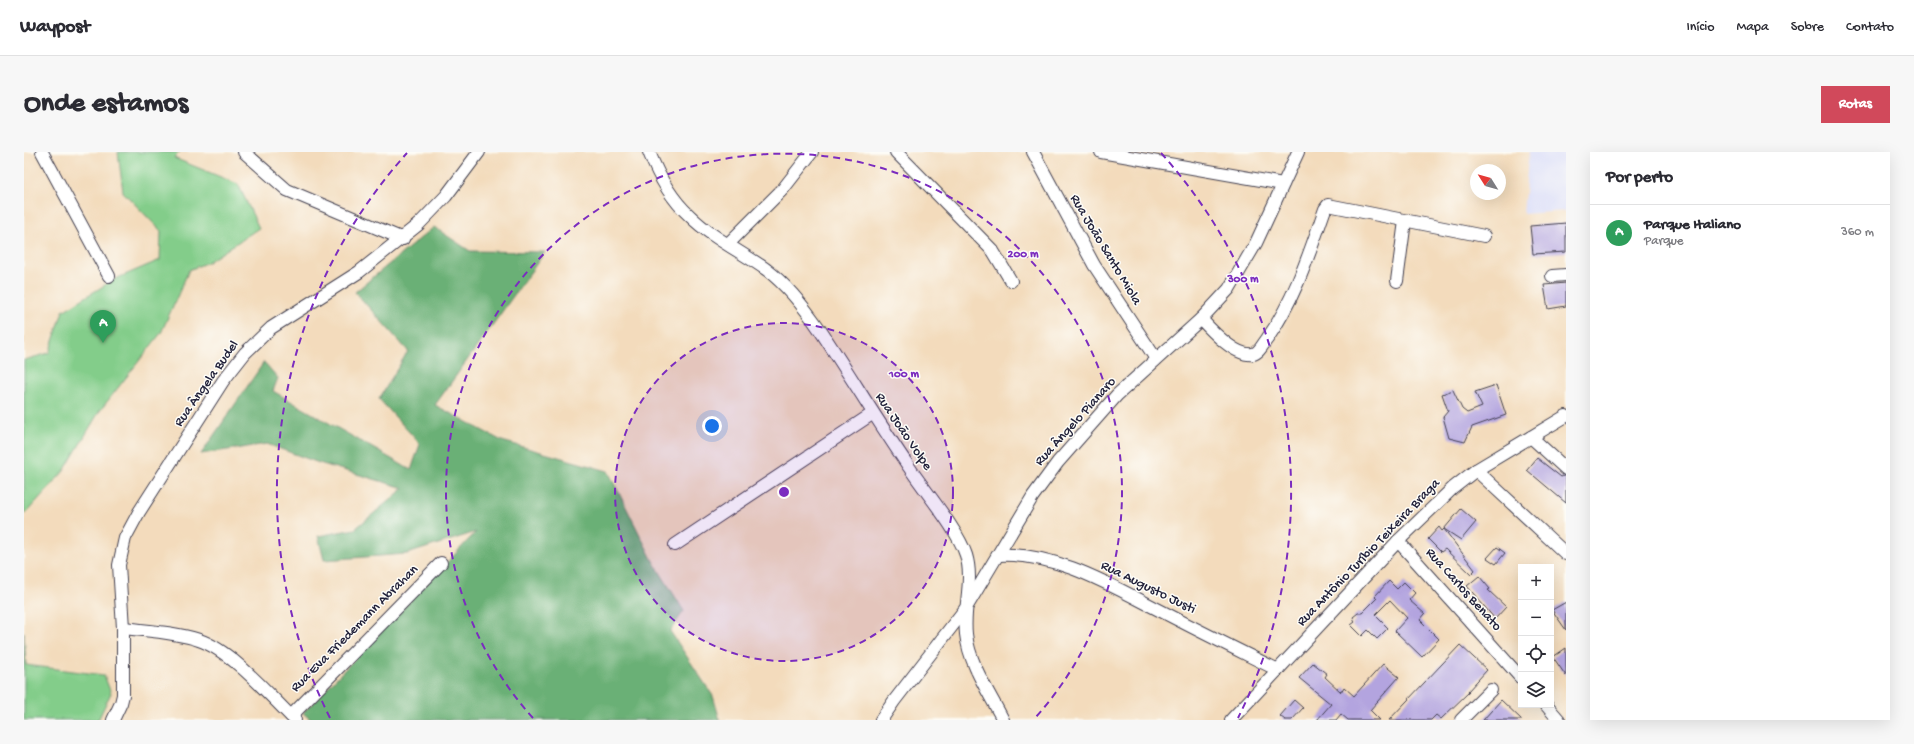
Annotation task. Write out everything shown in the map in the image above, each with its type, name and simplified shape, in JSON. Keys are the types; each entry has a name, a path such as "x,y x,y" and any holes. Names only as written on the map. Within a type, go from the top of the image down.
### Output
{"street":[{"path":"42,152 109,276"},
{"path":"244,152 287,190 402,239"},
{"name":"Rua Ângela Budel","path":"113,720 121,703 123,694 123,628 119,565 125,538 147,499 234,366 256,342 271,328 346,280 402,239 434,210 479,152"},
{"name":"Rua João Volpe","path":"649,152 660,176 679,205 690,217 768,271 794,295 820,331 872,414 961,543 966,554 969,577 966,608 966,635 969,648 975,664 1004,720"},
{"path":"728,244 783,189 812,152"},
{"path":"896,152 993,252 1011,281"},
{"name":"Rua João Santo Miola","path":"1033,152 1094,266 1156,359"},
{"path":"1101,152 1283,184"},
{"name":"Rua Ângelo Pianaro","path":"881,720 966,608 1033,496 1058,462 1102,411 1156,359 1201,319 1229,289 1241,271 1298,152"},
{"path":"1201,319 1218,337 1230,345 1243,353 1256,353 1273,330 1294,295 1325,209 1328,205 1484,236"},
{"path":"1397,281 1405,221"},
{"path":"1552,276 1566,275"},
{"path":"675,545 872,414"},
{"name":"Rua Antônio Turíbio Teixeira Braga","path":"1231,720 1398,541 1447,493 1476,470 1566,416"},
{"path":"1531,437 1566,469"},
{"path":"1476,470 1566,554"},
{"name":"Rua Carlos Benato","path":"1398,541 1518,675"},
{"name":"Rua Augusto Justi","path":"998,555 1025,556 1047,561 1088,575 1278,670"},
{"name":"Rua Eva Friedemann Abrahan","path":"293,718 441,563"},
{"path":"123,628 188,637 212,646 238,665 293,718"},
{"path":"1461,720 1491,690"},
{"path":"1549,708 1559,720"}],"shaded area":[{"path":"1529,152 1566,152 1566,211 1523,214"}],"green space":[{"path":"118,152 180,152 174,158 238,184 259,228 208,262 189,270 161,333 99,412 64,471 24,515 24,360 49,353 63,311 113,280 160,260 161,231 123,192"},
{"path":"434,227 470,251 545,252 435,405 502,441 608,471 653,561 684,611 670,631 713,696 720,720 311,720 303,713 476,532 407,554 324,560 318,536 355,529 404,488 319,463 267,444 201,454 264,362 278,378 273,391 411,470 420,444 379,399 408,351 355,292"},
{"path":"24,632 26,665 104,675 111,693 98,720 24,720"}],"building":[{"path":"1566,223 1566,252 1533,254 1530,226"},
{"path":"1566,283 1566,306 1548,309 1544,285"},
{"path":"1496,385 1506,415 1472,427 1465,442 1449,438 1443,417 1448,411 1442,394 1453,390 1462,409 1467,413 1482,407 1475,392"},
{"path":"1537,458 1561,477 1566,476 1566,503 1527,470"},
{"path":"1461,509 1476,522 1461,540 1444,529"},
{"path":"1439,527 1442,531 1444,529 1475,570 1471,574 1445,549 1441,552 1428,539"},
{"path":"1497,547 1505,553 1496,564 1487,558"},
{"path":"1479,576 1490,589 1488,590 1506,607 1495,619 1467,586"},
{"path":"1389,581 1397,589 1404,582 1415,593 1409,600 1425,614 1420,620 1439,639 1422,657 1395,631 1407,618 1390,600 1375,615 1388,628 1377,639 1368,630 1362,636 1351,625 1355,622 1353,617 1358,613 1362,613 1377,598 1375,596"},
{"path":"1566,602 1566,630 1554,613 1554,609"},
{"path":"1460,645 1487,670 1468,691 1469,692 1441,719 1436,715 1431,720 1389,720"},
{"path":"1566,648 1566,676 1554,658 1554,656"},
{"path":"1313,663 1327,674 1325,677 1341,692 1344,687 1354,696 1383,664 1399,677 1370,710 1380,720 1348,720 1341,714 1336,720 1317,720 1331,704 1299,678"},
{"path":"1294,700 1303,708 1292,720 1285,720 1280,716"},
{"path":"1501,700 1522,720 1483,720"}],"place":[{"name":"Parque Italiano","path":"103,343"}]}
